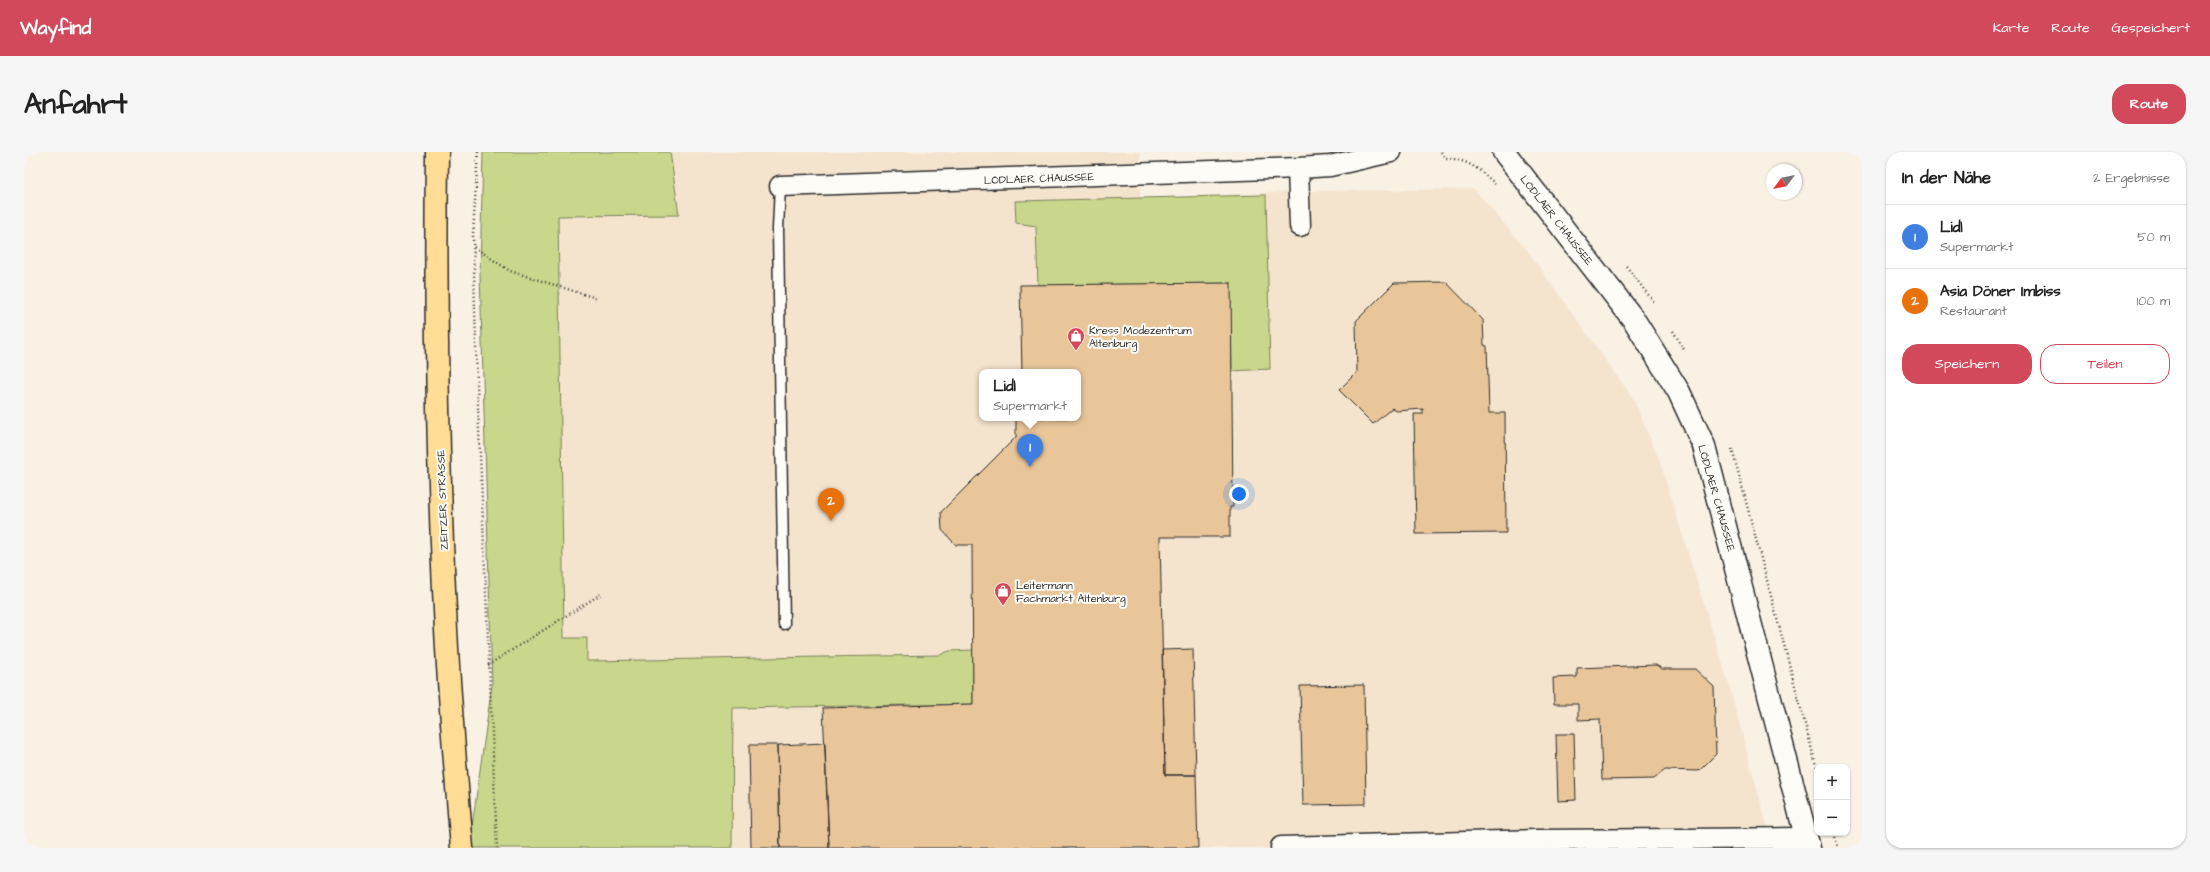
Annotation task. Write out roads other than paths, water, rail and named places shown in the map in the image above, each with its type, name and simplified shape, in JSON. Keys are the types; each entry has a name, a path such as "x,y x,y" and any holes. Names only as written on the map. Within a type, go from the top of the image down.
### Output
{"main road":[{"name":"ZEITZER STRASSE","path":"437,152 436,263 439,442 448,666 462,848"}],"street":[{"name":"LÖDLAER CHAUSSEE","path":"780,186 1298,168 1348,158 1391,152"},
{"name":"LÖDLAER CHAUSSEE","path":"1504,152 1634,320 1679,392 1704,446 1808,843"},
{"path":"1298,168 1300,226"},
{"path":"1281,847 1536,840 1808,843"}],"lane":[{"path":"780,186 778,229 784,624"}],"place":[{"name":"Kress Modezentrum Altenburg","path":"1076,351"},
{"name":"Lidl","path":"1030,467"},
{"name":"Asia Döner Imbiss","path":"831,521"},
{"name":"Leitermann Fachmarkt Altenburg","path":"1003,606"}]}
